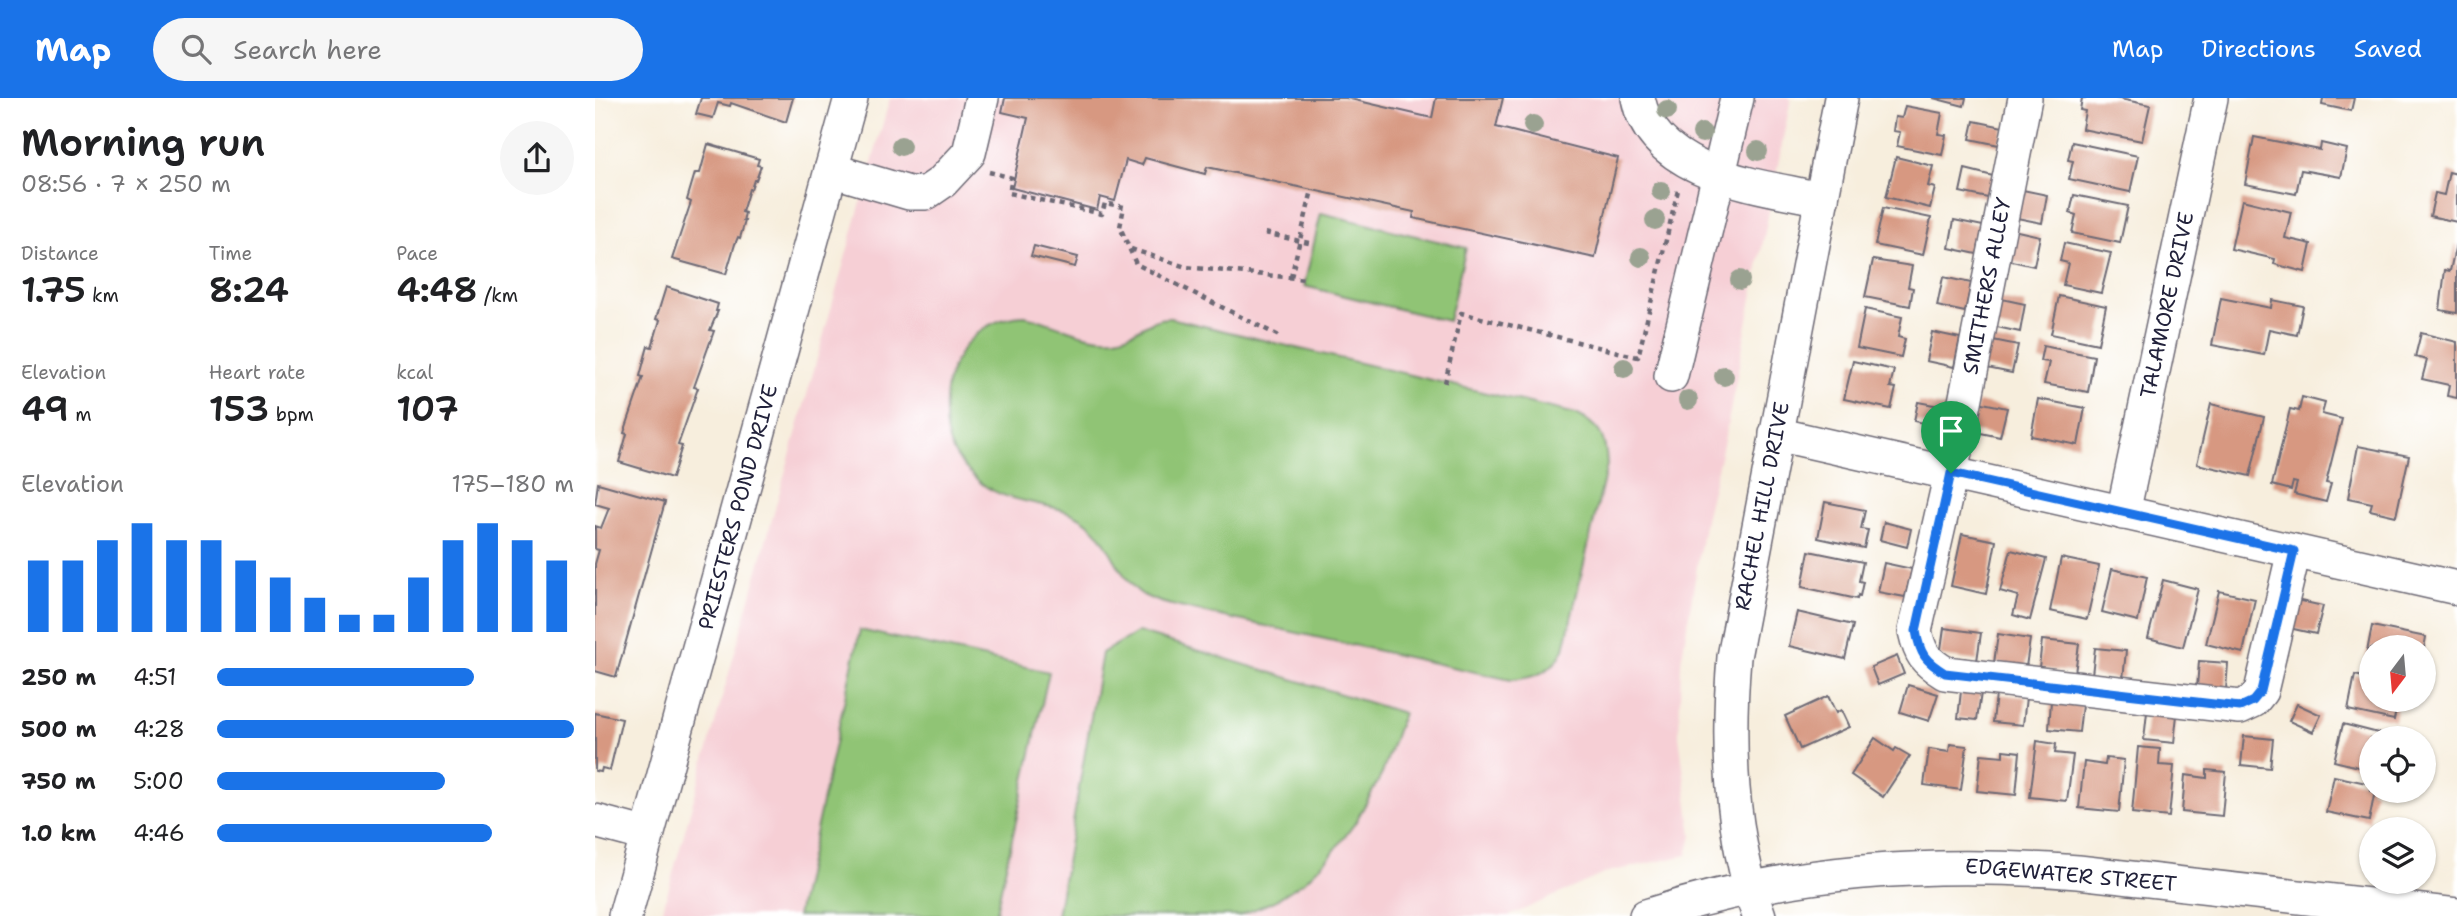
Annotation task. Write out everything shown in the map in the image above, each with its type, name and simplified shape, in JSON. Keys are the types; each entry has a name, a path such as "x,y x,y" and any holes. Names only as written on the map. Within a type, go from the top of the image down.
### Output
{"street":[{"name":"PRIESTERS POND DRIVE","path":"625,916 851,98"},
{"path":"831,170 909,193 926,193 942,182 969,153 982,98"},
{"path":"1638,98 1641,111 1651,129 1695,166 1719,177 1822,200"},
{"path":"1671,376 1737,98"},
{"name":"RACHEL HILL DRIVE","path":"1754,902 1739,840 1733,791 1731,692 1740,620 1841,98"},
{"name":"SMITHERS ALLEY","path":"2025,98 1951,473 1916,631 1919,649 1930,664 1945,673 2240,707 2253,701 2261,691 2294,551"},
{"name":"TALAMORE DRIVE","path":"2123,513 2211,98"},
{"path":"1776,434 2457,588"},
{"path":"595,821 647,835"},
{"name":"EDGEWATER STREET","path":"1646,916 1754,902 1887,869 1952,866 2078,872 2457,915"}],"path":[{"path":"986,171 1012,178 1009,193 1102,214 1105,203 1124,207 1119,227 1131,248 1136,264 1281,337"},
{"path":"1445,383 1461,313 1638,357 1679,186"},
{"path":"1291,277 1312,190"},
{"path":"1265,233 1313,244"},
{"path":"1131,248 1186,267 1305,278"}],"shaded area":[{"path":"890,98 1791,98 1726,432 1705,519 1681,662 1679,736 1692,836 1687,855 1608,872 1509,916 661,916"}],"green space":[{"path":"1321,213 1466,248 1448,321 1304,286"},
{"path":"1025,316 1081,334 1103,338 1123,337 1155,320 1170,318 1576,414 1591,423 1601,434 1607,465 1560,657 1542,672 1528,678 1511,680 1174,606 1143,595 1128,581 1089,524 1064,511 993,491 969,472 951,447 945,424 945,396 955,362 976,335 990,325"},
{"path":"860,630 1049,672 995,916 797,916"},
{"path":"1138,632 1403,713 1382,774 1355,823 1331,855 1305,881 1274,901 1239,916 1057,916 1102,653"}],"building":[{"path":"701,98 793,98 786,122 731,103 730,106 718,103 713,118 696,114"},
{"path":"1005,98 1346,98 1432,118 1436,98 1503,98 1496,127 1618,158 1595,258 1413,218 1414,212 1207,167 1205,174 1145,158 1142,165 1126,160 1115,201 1100,197 1097,210 1012,188 1028,118 1002,112"},
{"path":"1933,98 1966,98 1964,106"},
{"path":"2082,98 2115,98 2150,105 2142,141 2082,129 2085,111 2080,110"},
{"path":"2323,98 2354,98 2351,111 2322,105"},
{"path":"1905,106 1942,113 1938,134 1946,135 1942,155 1897,146 1900,132 1893,131 1895,117 1902,118"},
{"path":"1974,121 2003,127 1999,145 1970,139"},
{"path":"2254,137 2320,150 2321,143 2347,149 2341,177 2301,170 2296,194 2245,184"},
{"path":"2072,142 2138,156 2130,192 2069,179 2073,161 2068,160"},
{"path":"708,144 759,159 757,165 761,166 749,189 742,212 745,213 745,221 726,274 672,259 691,202 687,200 695,173 700,173"},
{"path":"1896,157 1933,166 1928,186 1935,188 1930,208 1886,197"},
{"path":"1965,169 1993,176 1988,198 1960,192"},
{"path":"2449,172 2457,174 2457,222 2430,216 2435,193 2444,195"},
{"path":"2018,189 2047,195 2042,223 2012,217"},
{"path":"2074,195 2128,206 2120,243 2072,233 2076,215 2070,213"},
{"path":"2242,200 2291,212 2285,238 2311,244 2305,272 2274,264 2275,259 2231,249"},
{"path":"1883,208 1931,218 1923,255 1875,245"},
{"path":"1954,220 1983,226 1977,254 1949,248"},
{"path":"2013,230 2040,236 2034,266 2007,260"},
{"path":"2064,243 2111,253 2101,293 2063,285 2068,263 2060,261"},
{"path":"2456,244 2457,313 2440,310 2445,270 2450,271"},
{"path":"1034,246 1078,257 1075,267 1031,256"},
{"path":"1873,260 1912,266 1908,287 1913,288 1910,306 1865,297"},
{"path":"1943,277 1971,283 1965,312 1937,306"},
{"path":"666,287 718,304 710,330 714,331 694,387 698,388 678,445 682,446 672,478 619,462 627,434 624,433 643,377 640,376 648,346 652,347 660,320 656,319"},
{"path":"2059,296 2106,306 2098,344 2051,334"},
{"path":"1997,298 2025,304 2020,332 1992,326"},
{"path":"2221,298 2271,308 2272,300 2303,306 2297,335 2269,329 2264,355 2212,345"},
{"path":"1865,309 1902,317 1898,337 1905,339 1901,357 1857,348"},
{"path":"1932,332 1960,338 1954,367 1926,361"},
{"path":"2421,333 2457,342 2457,398 2447,396 2449,385 2422,379 2427,360 2415,357"},
{"path":"1988,339 2018,345 2012,373 1982,367"},
{"path":"2043,346 2094,356 2088,392 2044,384 2049,362 2040,361"},
{"path":"1853,361 1894,370 1890,387 1896,388 1891,409 1844,399"},
{"path":"2302,397 2325,403 2322,414 2342,419 2326,483 2331,484 2326,502 2294,494 2297,483 2293,482 2291,490 2272,485 2290,409 2299,411"},
{"path":"2038,399 2085,408 2078,445 2031,436"},
{"path":"1918,402 1945,407 1941,427 1914,421"},
{"path":"1978,402 2007,408 2000,437 1971,431"},
{"path":"2211,404 2264,417 2250,476 2197,464"},
{"path":"2358,446 2409,456 2396,516 2370,510 2372,503 2348,498"},
{"path":"598,483 665,502 616,677 595,671 595,564 599,550 595,549 595,526 601,528 609,508 595,504"},
{"path":"1825,502 1865,510 1861,529 1868,530 1864,548 1818,538"},
{"path":"1884,522 1911,529 1907,547 1880,540"},
{"path":"1962,534 1996,541 1986,594 1951,586"},
{"path":"2011,550 2046,559 2030,620 2013,615 2018,596 2000,591"},
{"path":"1809,551 1863,562 1859,581 1863,582 1860,596 1858,595 1857,599 1802,587"},
{"path":"2061,558 2099,566 2087,619 2050,611"},
{"path":"1884,563 1912,569 1905,597 1878,592"},
{"path":"2112,569 2147,577 2138,621 2102,612"},
{"path":"2163,580 2198,589 2183,647 2148,638"},
{"path":"2219,591 2255,599 2243,653 2206,644"},
{"path":"2296,600 2323,606 2316,634 2289,628"},
{"path":"1797,612 1853,625 1845,659 1789,646"},
{"path":"2372,626 2416,635 2370,635"},
{"path":"1944,628 1981,633 1977,661 1940,656"},
{"path":"1998,634 2030,639 2026,667 1994,663"},
{"path":"2042,640 2079,644 2075,673 2039,668"},
{"path":"2095,648 2126,651 2123,679 2092,675"},
{"path":"1897,656 1904,674 1878,685 1871,667"},
{"path":"2199,661 2228,663 2226,690 2197,688"},
{"path":"2355,675 2359,676 2359,712 2396,712 2394,720 2348,710"},
{"path":"1908,685 1938,694 1929,721 1900,712"},
{"path":"1961,691 1981,693 1977,720 1958,718"},
{"path":"1996,694 2026,697 2023,725 1993,722"},
{"path":"1828,696 1836,713 1841,710 1849,727 1800,749 1785,716"},
{"path":"2051,701 2082,705 2079,732 2049,729"},
{"path":"2297,704 2321,715 2313,732 2289,721"},
{"path":"2147,712 2177,715 2174,743 2144,740"},
{"path":"595,713 622,719 610,770 602,768 601,772 595,771"},
{"path":"2343,724 2359,728 2359,767 2334,761"},
{"path":"2244,736 2273,739 2270,768 2241,765"},
{"path":"1875,738 1894,751 1896,748 1910,756 1883,797 1851,775"},
{"path":"2037,741 2056,744 2055,753 2073,755 2067,801 2030,797"},
{"path":"1950,744 1967,746 1961,790 1924,785 1929,749 1949,752"},
{"path":"2138,747 2160,749 2159,765 2174,766 2169,817 2132,813"},
{"path":"2003,750 2020,752 2016,795 1977,791 1981,754 2003,756"},
{"path":"2106,758 2124,760 2119,812 2079,808 2084,762 2105,765"},
{"path":"2207,770 2226,772 2222,816 2182,812 2185,775 2207,778"},
{"path":"2334,776 2359,781 2359,803 2373,803 2370,817 2359,819 2326,812"}],"route":[{"path":"1951,473 2294,551 2261,691 2253,701 2240,707 1945,673 1930,664 1919,649 1916,631 1951,473"}]}
